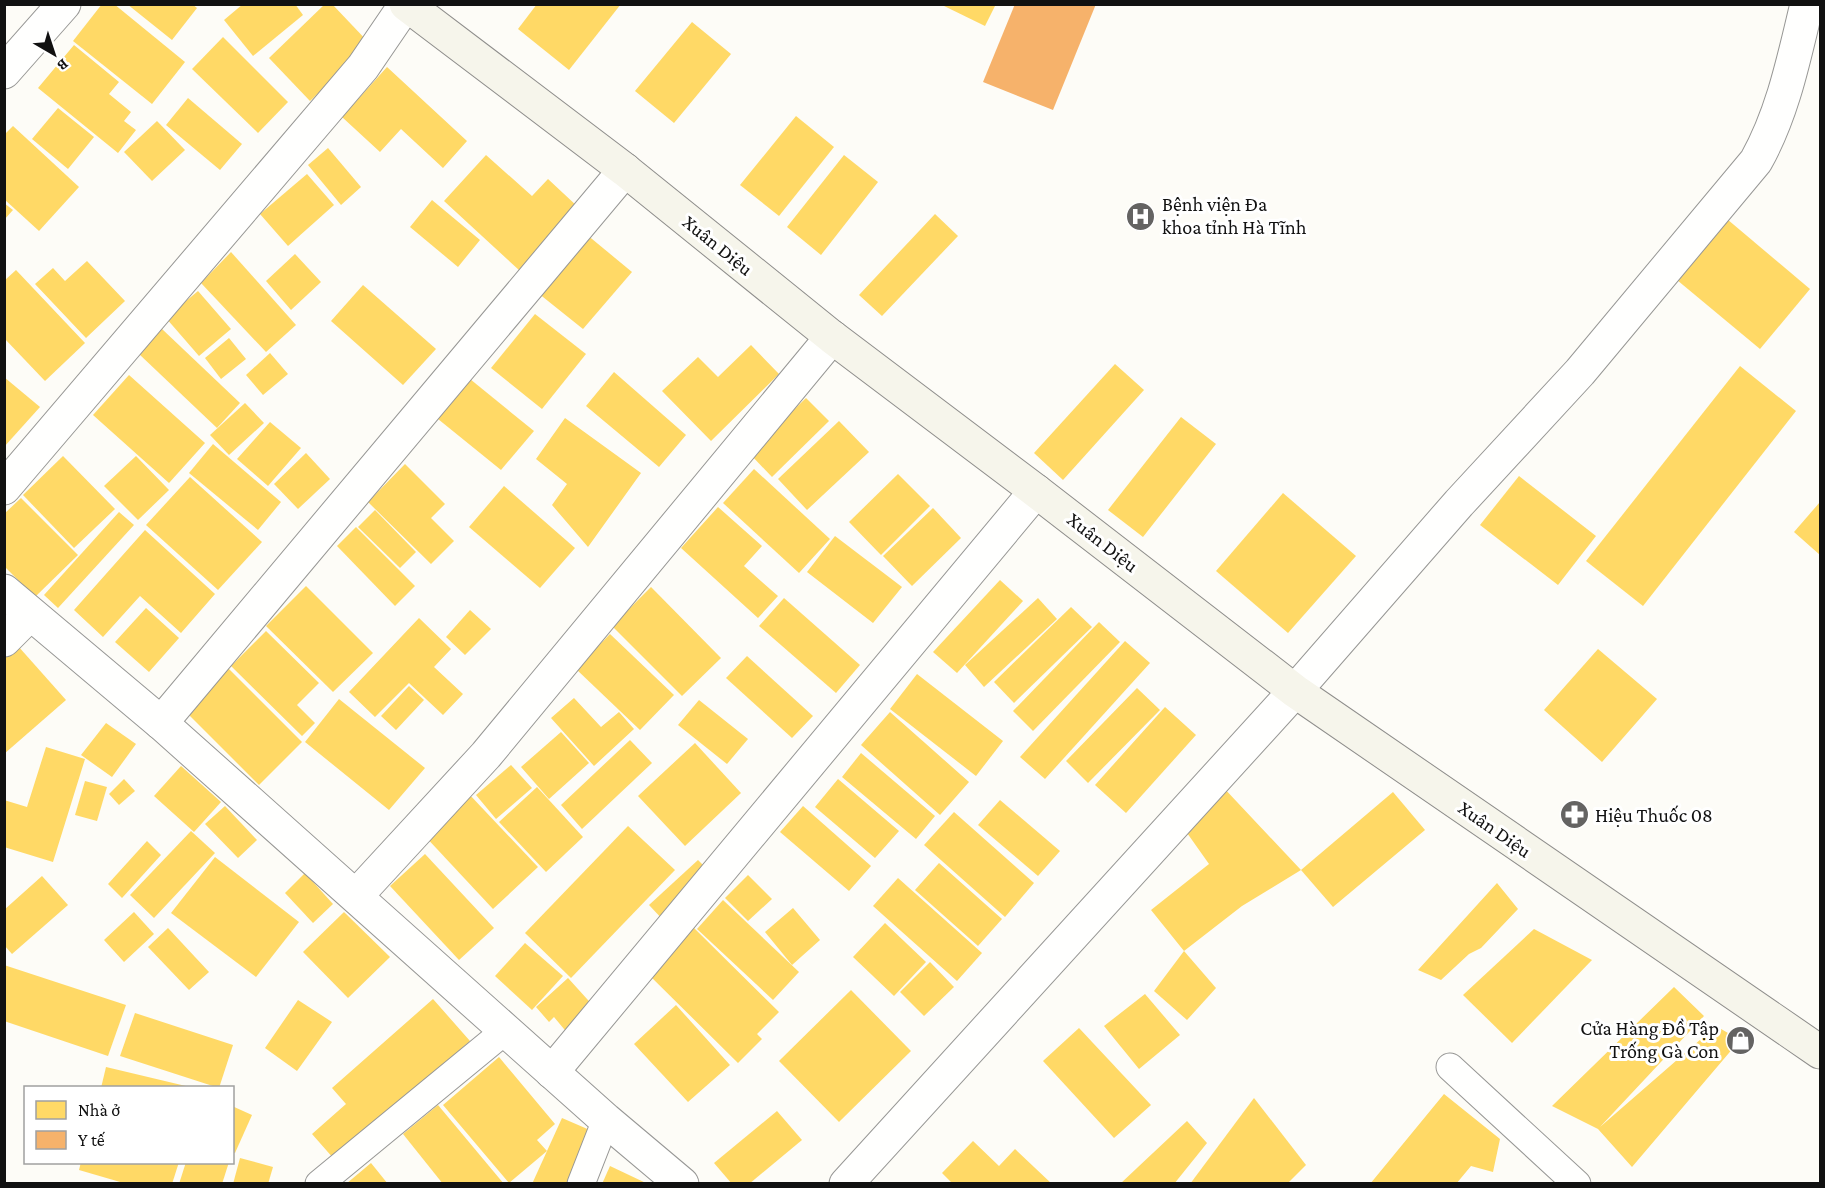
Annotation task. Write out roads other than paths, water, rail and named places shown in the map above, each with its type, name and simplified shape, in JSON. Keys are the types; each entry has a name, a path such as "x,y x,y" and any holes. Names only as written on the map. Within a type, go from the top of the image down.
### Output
{"street":[{"path":"4,72 64,4"},
{"path":"4,488 363,67 406,4"},
{"name":"Xuân Diệu","path":"406,4 625,170 832,337 1295,691 1821,1052"},
{"path":"846,1184 1295,691 1459,503 1580,372 1756,161 1782,102 1807,4"},
{"path":"161,723 625,170"},
{"path":"356,897 486,755 832,337"},
{"path":"552,1072 1036,491"},
{"path":"4,591 161,723 552,1072 682,1184"},
{"path":"4,640 30,614"}],"lane":[{"path":"319,1184 506,1030"},
{"path":"1450,1067 1576,1184"},
{"path":"581,1184 606,1119"}],"place":[{"name":"Bệnh viện Đa khoa tỉnh Hà Tĩnh","path":"1141,216"},
{"name":"Hiệu Thuốc 08","path":"1574,815"},
{"name":"Cửa Hàng Đồ Tập Trống Gà Con","path":"1740,1040"}]}
